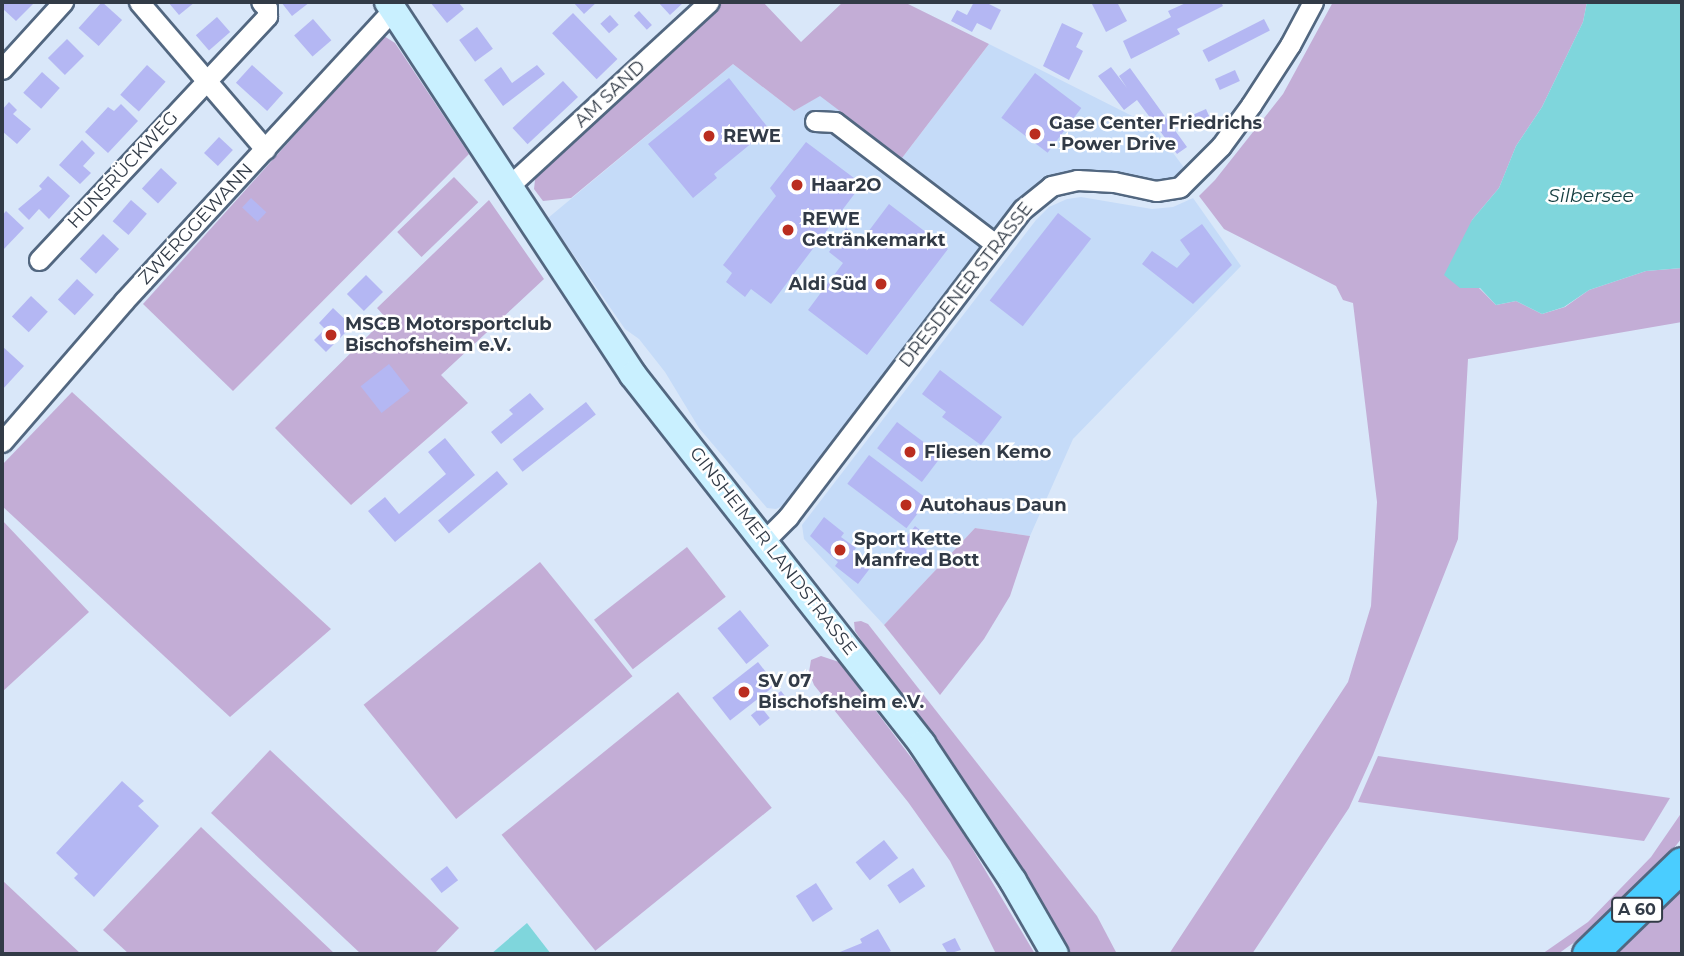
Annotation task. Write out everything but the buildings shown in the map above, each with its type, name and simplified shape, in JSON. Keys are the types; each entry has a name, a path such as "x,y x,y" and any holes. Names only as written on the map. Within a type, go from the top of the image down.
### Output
{"highway":[{"name":"A 60","path":"1589,954 1682,864"}],"main road":[{"name":"GINSHEIMER LANDSTRASSE","path":"390,4 633,375 765,540 922,744 1005,870 1055,954"}],"street":[{"path":"2,69 63,2"},
{"path":"139,2 265,149"},
{"name":"HUNSRÜCKWEG","path":"39,260 268,16 267,8 261,2"},
{"name":"AM SAND","path":"510,186 709,2"},
{"name":"DRESDENER STRASSE","path":"765,540 788,517 995,244 1039,194 1062,182 1077,180 1114,183 1156,191 1180,187 1221,146 1251,105 1290,45 1313,2"},
{"name":"ZWERGGEWANN","path":"2,440 124,301 265,149 390,4"},
{"path":"815,121 835,122 995,244"}],"shaded area":[{"path":"721,2 763,2 801,42 843,2 904,2 989,44 902,158 820,96 794,111 733,64 571,198 543,201 534,189 536,171"},
{"path":"1333,2 1587,2 1583,22 1542,107 1516,146 1499,188 1472,220 1460,288 1479,288 1496,305 1516,301 1542,314 1565,307 1589,290 1646,271 1682,268 1682,322 1468,359 1458,539 1373,755 1349,808 1252,954 1169,954 1348,682 1371,606 1377,502 1353,303 1343,300 1336,286 1224,229 1199,196 1215,180 1283,94"},
{"path":"384,36 395,43 469,154 233,391 143,304"},
{"path":"989,44 1154,127 1185,169 1167,181 1157,182 1099,172 1074,171 1048,177 1034,186 994,229 785,505 776,509 767,508 699,428 665,372 639,339 625,329 548,218 733,64 794,111 820,95 902,158"},
{"path":"454,177 478,202 421,257 397,232"},
{"path":"1081,197 1152,209 1173,207 1193,198 1241,266 1073,439 1030,536 975,528 884,625 804,539 802,525 1036,220 1049,207 1067,199"},
{"path":"489,200 544,279 441,375 468,403 351,505 275,428 386,318 377,308"},
{"path":"72,392 331,629 230,717 2,506 2,465"},
{"path":"2,520 89,612 2,692"},
{"path":"975,528 1030,536 1010,596 984,639 940,695 884,625"},
{"path":"687,547 726,597 633,669 594,620"},
{"path":"540,562 633,676 456,819 364,705"},
{"path":"854,622 868,624 1097,916 1117,954 1070,954 855,631"},
{"path":"821,656 839,662 944,801 1035,954 996,954 950,861 908,802 814,685 809,672 811,660"},
{"path":"678,692 772,808 595,951 502,835"},
{"path":"270,750 459,928 434,954 361,954 211,813"},
{"path":"1378,756 1670,798 1644,841 1358,802"},
{"path":"1682,812 1682,838 1661,864 1594,928 1558,954 1542,954 1588,922 1651,857"},
{"path":"201,827 335,954 129,954 103,930"},
{"path":"1682,879 1682,954 1606,954"},
{"path":"2,880 81,954 2,954"}],"water":[{"name":"Silbersee","path":"1587,2 1682,2 1682,268 1646,271 1589,290 1564,307 1542,314 1516,301 1496,305 1480,288 1460,288 1444,275 1472,220 1499,188 1516,146 1542,107 1583,22"},
{"path":"527,923 551,954 491,954"}],"place":[{"name":"Gase Center Friedrichs - Power Drive","path":"1035,134"},
{"name":"REWE","path":"709,136"},
{"name":"Haar2O","path":"797,185"},
{"name":"REWE Getränkemarkt","path":"788,230"},
{"name":"Aldi Süd","path":"881,284"},
{"name":"MSCB Motorsportclub Bischofsheim e.V.","path":"331,335"},
{"name":"Fliesen Kemo","path":"910,452"},
{"name":"Autohaus Daun","path":"906,505"},
{"name":"Sport Kette Manfred Bott","path":"840,550"},
{"name":"SV 07 Bischofsheim e.V.","path":"744,692"}]}
